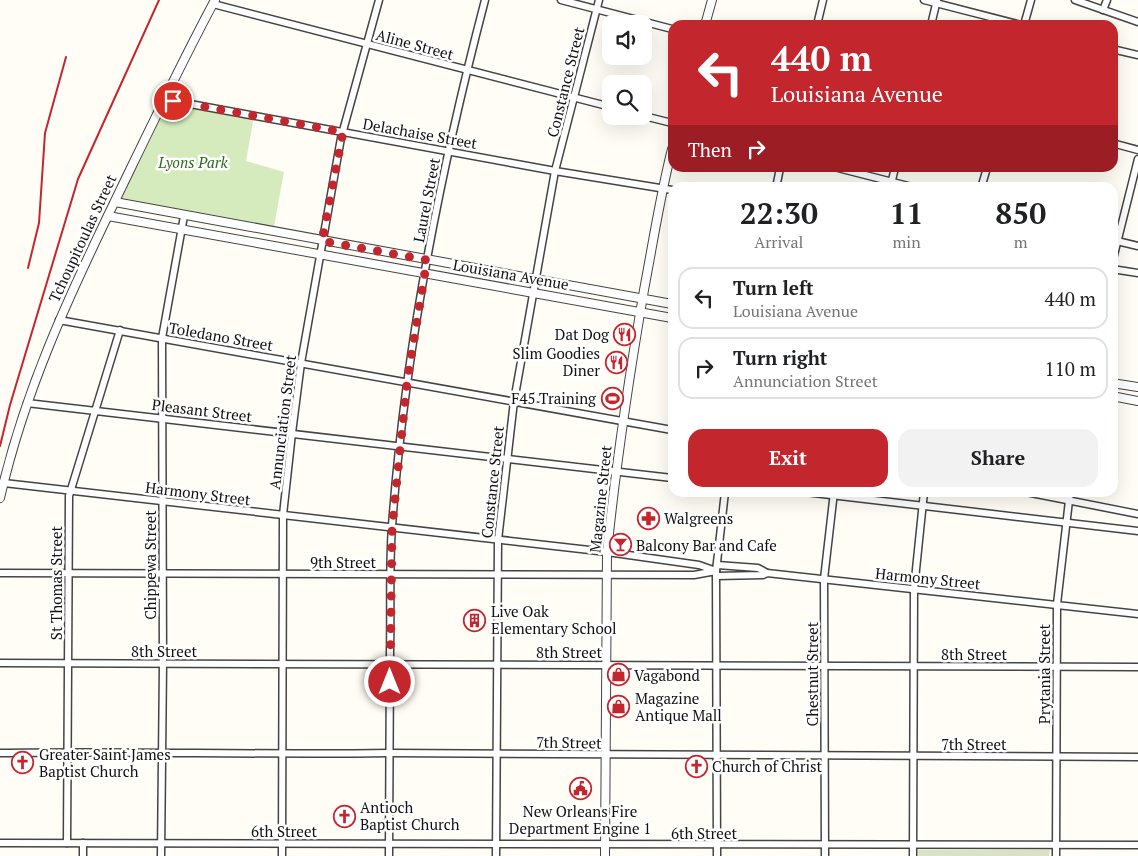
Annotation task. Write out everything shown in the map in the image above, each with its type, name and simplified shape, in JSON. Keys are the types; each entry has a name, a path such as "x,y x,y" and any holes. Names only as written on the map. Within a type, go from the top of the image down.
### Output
{"street":[{"name":"Annunciation Street","path":"282,856 281,664 283,515 292,433 301,363 343,132 379,0"},
{"name":"Laurel Street","path":"389,856 392,528 399,446 407,382 427,260 448,150 485,0"},
{"path":"561,0 668,28"},
{"name":"Constance Street","path":"496,856 497,576 498,540 507,458 514,401 555,171 599,0"},
{"path":"706,20 712,0"},
{"path":"818,20 823,0"},
{"path":"924,0 1004,20"},
{"path":"1025,20 1031,0"},
{"path":"1075,0 1138,22"},
{"path":"1103,10 1107,0"},
{"name":"Aline Street","path":"214,2 602,106"},
{"name":"Tchoupitoulas Street","path":"0,498 39,366 163,99 214,2"},
{"path":"932,20 937,2"},
{"path":"1118,50 1138,55"},
{"name":"Delachaise Street","path":"163,99 555,171 668,189"},
{"path":"652,118 668,122"},
{"path":"1118,145 1138,150"},
{"path":"1118,237 1138,159"},
{"name":"Magazine Street","path":"605,856 607,552 622,421 662,188 668,165"},
{"path":"851,172 884,182"},
{"name":"Louisiana Avenue","path":"115,202 668,303"},
{"name":"Louisiana Avenue","path":"108,216 668,317"},
{"name":"Chippewa Street","path":"161,856 164,663 162,338 184,216"},
{"path":"1118,241 1138,246"},
{"path":"1118,270 1138,273"},
{"path":"588,302 590,290"},
{"name":"Toledano Street","path":"59,320 668,429"},
{"name":"St Thomas Street","path":"67,843 70,490 120,330"},
{"path":"1118,384 1138,387"},
{"path":"1118,397 1138,401"},
{"name":"Pleasant Street","path":"27,403 668,478"},
{"name":"Harmony Street","path":"4,483 607,552 699,565 717,570 763,575 768,573 824,578 1138,614"},
{"path":"717,856 717,570 724,497"},
{"name":"Chestnut Street","path":"825,856 824,578 834,497"},
{"path":"858,497 1066,524 1138,531"},
{"path":"913,856 914,589 923,497"},
{"path":"1053,497 1138,514"},
{"name":"Prytania Street","path":"1056,856 1057,604 1069,497"},
{"path":"717,570 758,568 768,573"},
{"name":"9th Street","path":"0,573 497,576 694,575 717,570"},
{"name":"8th Street","path":"0,663 716,664 1138,667"},
{"name":"7th Street","path":"0,753 162,752 606,756 1138,757"},
{"name":"6th Street","path":"0,843 1138,846"},
{"path":"83,843 83,856"}],"green space":[{"name":"Lyons Park","path":"163,99 254,116 246,161 284,172 273,232 115,202"},
{"path":"918,850 1050,850 1049,856 918,856"}],"railway":[{"path":"0,446 10,405 78,179 159,0"},
{"path":"28,268 39,223 45,133 66,57"}],"place":[{"name":"Dat Dog","path":"625,334"},
{"name":"Slim Goodies Diner","path":"616,362"},
{"name":"F45 Training","path":"612,398"},
{"name":"Walgreens","path":"648,518"},
{"name":"Balcony Bar and Cafe","path":"620,545"},
{"name":"Live Oak Elementary School","path":"475,620"},
{"name":"Vagabond","path":"618,675"},
{"name":"Magazine Antique Mall","path":"619,707"},
{"name":"Greater Saint James Baptist Church","path":"23,763"},
{"name":"Church of Christ","path":"696,766"},
{"name":"New Orleans Fire Department Engine 1","path":"580,788"},
{"name":"Antioch Baptist Church","path":"344,816"}],"route":[{"path":"173,101 343,132 322,241 427,260 407,382 399,446 392,528 390,682"}]}
